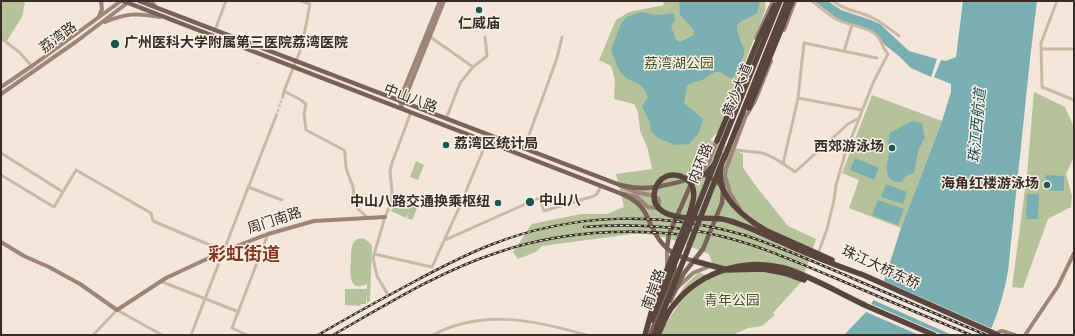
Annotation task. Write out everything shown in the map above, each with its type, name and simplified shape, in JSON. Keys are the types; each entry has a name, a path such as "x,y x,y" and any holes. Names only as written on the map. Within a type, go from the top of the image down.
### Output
{"highway":[{"path":"717,141 759,38 779,1"},
{"name":"黄沙大道","path":"697,177 709,172 711,163 779,1"},
{"name":"内环路","path":"645,335 779,1"},
{"name":"黄沙大道","path":"723,191 723,171 787,1"},
{"name":"内环路","path":"655,335 787,1"},
{"path":"748,105 759,84 794,1"},
{"path":"645,335 655,299 688,218 689,213 693,200 692,187 687,180 678,176 668,176 659,182 655,189 654,196 658,206 667,213 676,216 683,216 689,217 714,218 735,222 815,257 863,275"},
{"name":"珠江大桥东桥","path":"723,191 730,201 743,214 767,231 998,335"},
{"path":"694,261 728,270 763,269 784,273 865,305"},
{"path":"659,335 670,311 690,288 714,274 739,266 768,265 787,270 934,335"}],"main road":[{"path":"96,20 102,9 101,1"},
{"name":"荔湾路","path":"1,87 125,1"},
{"name":"荔湾路","path":"1,94 77,41 125,1"},
{"name":"中山八路","path":"125,1 166,18 393,99 620,185 634,188 651,188 671,185 697,177"},
{"name":"中山八路","path":"139,1 216,30 411,112 622,194 634,200 643,209 659,241 666,248 672,253 694,261"},
{"path":"150,1 155,6 165,11"},
{"path":"402,108 401,102 404,89 440,1"},
{"path":"401,102 444,1"},
{"path":"730,193 723,171 711,163 720,127 773,1"},
{"path":"723,191 723,171 746,116 755,101 794,1"},
{"path":"94,28 105,22 127,14 140,14 166,18"},
{"path":"393,99 400,95 404,89"},
{"path":"746,116 748,105"},
{"path":"645,335 666,277 666,248 670,234 689,186 697,177 704,176 715,180 721,186 723,191"},
{"path":"724,183 743,214"},
{"path":"620,185 635,192 656,196 659,199 659,204 656,208 651,208 637,198 622,194"},
{"name":"南岸路","path":"655,335 664,312 683,276 702,252 722,203 723,191"},
{"name":"周门南路","path":"118,310 160,281 224,251 268,234 314,221 385,217"},
{"path":"1,242 24,256 49,267 80,284 118,310"},
{"name":"南岸路","path":"650,335 674,270 672,253"},
{"path":"1025,335 1058,286 1074,253"},
{"path":"659,335 676,289 693,273 712,265"},
{"path":"674,270 680,272 683,276"},
{"path":"645,335 652,328"},
{"path":"998,335 1002,331 1013,335"}],"street":[{"path":"216,30 226,1"},
{"path":"283,96 302,46 310,4 301,1"},
{"path":"812,1 838,20 871,31 880,39 884,50 888,54 858,118 845,154 836,185 827,229 819,251"},
{"path":"833,1 840,7 877,20 899,36"},
{"path":"1057,1 1041,43 1042,87 1074,100"},
{"path":"844,51 852,25"},
{"path":"429,36 473,67"},
{"path":"446,119 460,82 473,67 487,56 485,37"},
{"path":"524,149 557,58 562,37"},
{"path":"1,38 19,52 32,66"},
{"path":"783,164 798,98 804,43 877,58"},
{"path":"770,44 777,47"},
{"path":"1041,49 1074,49"},
{"path":"284,91 306,104 304,114 306,130 344,150 346,168 353,187 355,204 357,208 368,218"},
{"path":"798,98 862,110"},
{"path":"387,293 377,276 373,258 392,196 391,168 411,112"},
{"path":"191,335 276,116"},
{"path":"733,149 762,153 795,172 848,124 858,118"},
{"path":"374,254 432,266 445,240 489,136"},
{"path":"1,153 63,192"},
{"path":"1,176 54,207 76,170 151,213 153,221 224,251"},
{"path":"445,240 539,198 544,211 594,196 597,194 601,186"},
{"path":"248,187 282,200"},
{"path":"247,335 232,328 268,234"},
{"path":"160,281 239,312"},
{"path":"93,335 118,310 162,335"},
{"path":"433,335 462,323 503,318 540,323 586,335"}],"green space":[{"path":"1,1 25,2 22,17 6,42 1,36"},
{"name":"青年公园","path":"663,1 765,1 766,8 718,132 710,140 743,154 743,168 788,226 816,239 802,281 773,313 775,315 762,326 748,328 732,335 661,335 670,317 678,306 671,308 684,286 699,272 705,275 715,271 709,254 681,243 653,235 632,234 542,246 536,252 518,259 513,252 532,224 581,214 607,214 624,207 616,174 652,169 648,150 640,130 638,112 634,104 614,99 615,80 611,66 599,60 616,20 629,12 664,5"},
{"name":"海角红楼游泳场","path":"1034,92 1065,107 1074,127 1074,157 1066,174 1072,196 1071,207 1048,219 1023,288 1012,287 1027,174"},
{"name":"西郊游泳场","path":"872,95 942,121 901,228 849,208 859,180 842,173"},
{"path":"416,161 424,165 418,180 410,177"},
{"path":"396,198 418,206 412,220 407,218 409,211 406,218 391,211"},
{"path":"363,238 372,246 370,301 367,303 367,293 366,304 361,304 360,306 345,305 345,289 367,289 367,284 356,286 353,284 350,270 352,246 357,239"}],"water":[{"name":"荔湾湖公园","path":"679,1 760,1 757,13 737,25 738,35 744,51 743,58 735,76 730,78 720,72 715,72 702,80 689,84 687,87 684,103 703,119 699,133 689,144 675,145 658,138 651,131 650,123 642,106 648,98 646,92 640,85 625,77 621,73 611,50 621,24 627,17 641,12 657,15 674,13 675,21 671,26 676,40 680,42 694,35 694,30 680,15"},
{"path":"814,1 828,1 841,10 880,24 909,51 937,59 931,77 911,68 871,31 839,20"},
{"name":"珠江西航道","path":"963,1 1037,1 1008,271 998,312 988,335 844,335 867,311 883,284 901,228 942,121 951,92 951,84 934,77 941,60 946,61 956,57"},
{"path":"912,121 922,123 925,137 918,151 914,173 906,176 902,182 895,181 890,179 887,170 891,148 888,144 890,133"},
{"path":"855,158 879,168 874,180 850,170"},
{"path":"1046,175 1064,176 1064,191 1046,190"},
{"path":"886,184 907,192 903,204 881,197"},
{"path":"1027,194 1039,194 1038,219 1026,219"},
{"path":"878,200 904,209 898,225 872,215"}],"pier":[{"path":"882,280 993,329 990,335 987,335 878,288"},
{"path":"877,290 982,335 952,335 871,299"},
{"path":"869,303 943,335 919,335 864,311"}],"tunnel":[{"path":"276,116 283,96"}],"railway":[{"path":"318,335 438,269 493,244 554,226 586,221 617,219 649,219 681,222 713,227 744,235 799,256 986,335"},
{"path":"584,227 652,226 703,232 735,240 791,260 971,335"},
{"path":"333,335 433,279 475,261 519,246 566,236 613,232 685,235"}],"place":[{"name":"仁威庙","path":"479,10"},
{"name":"广州医科大学附属第三医院荔湾医院","path":"115,44"},
{"name":"荔湾区统计局","path":"446,145"},
{"name":"西郊游泳场","path":"892,148"},
{"name":"海角红楼游泳场","path":"1047,185"},
{"name":"中山八","path":"530,202"},
{"name":"中山八路交通换乘枢纽","path":"498,203"}],"district":[{"name":"彩虹街道","path":"244,256"}]}
